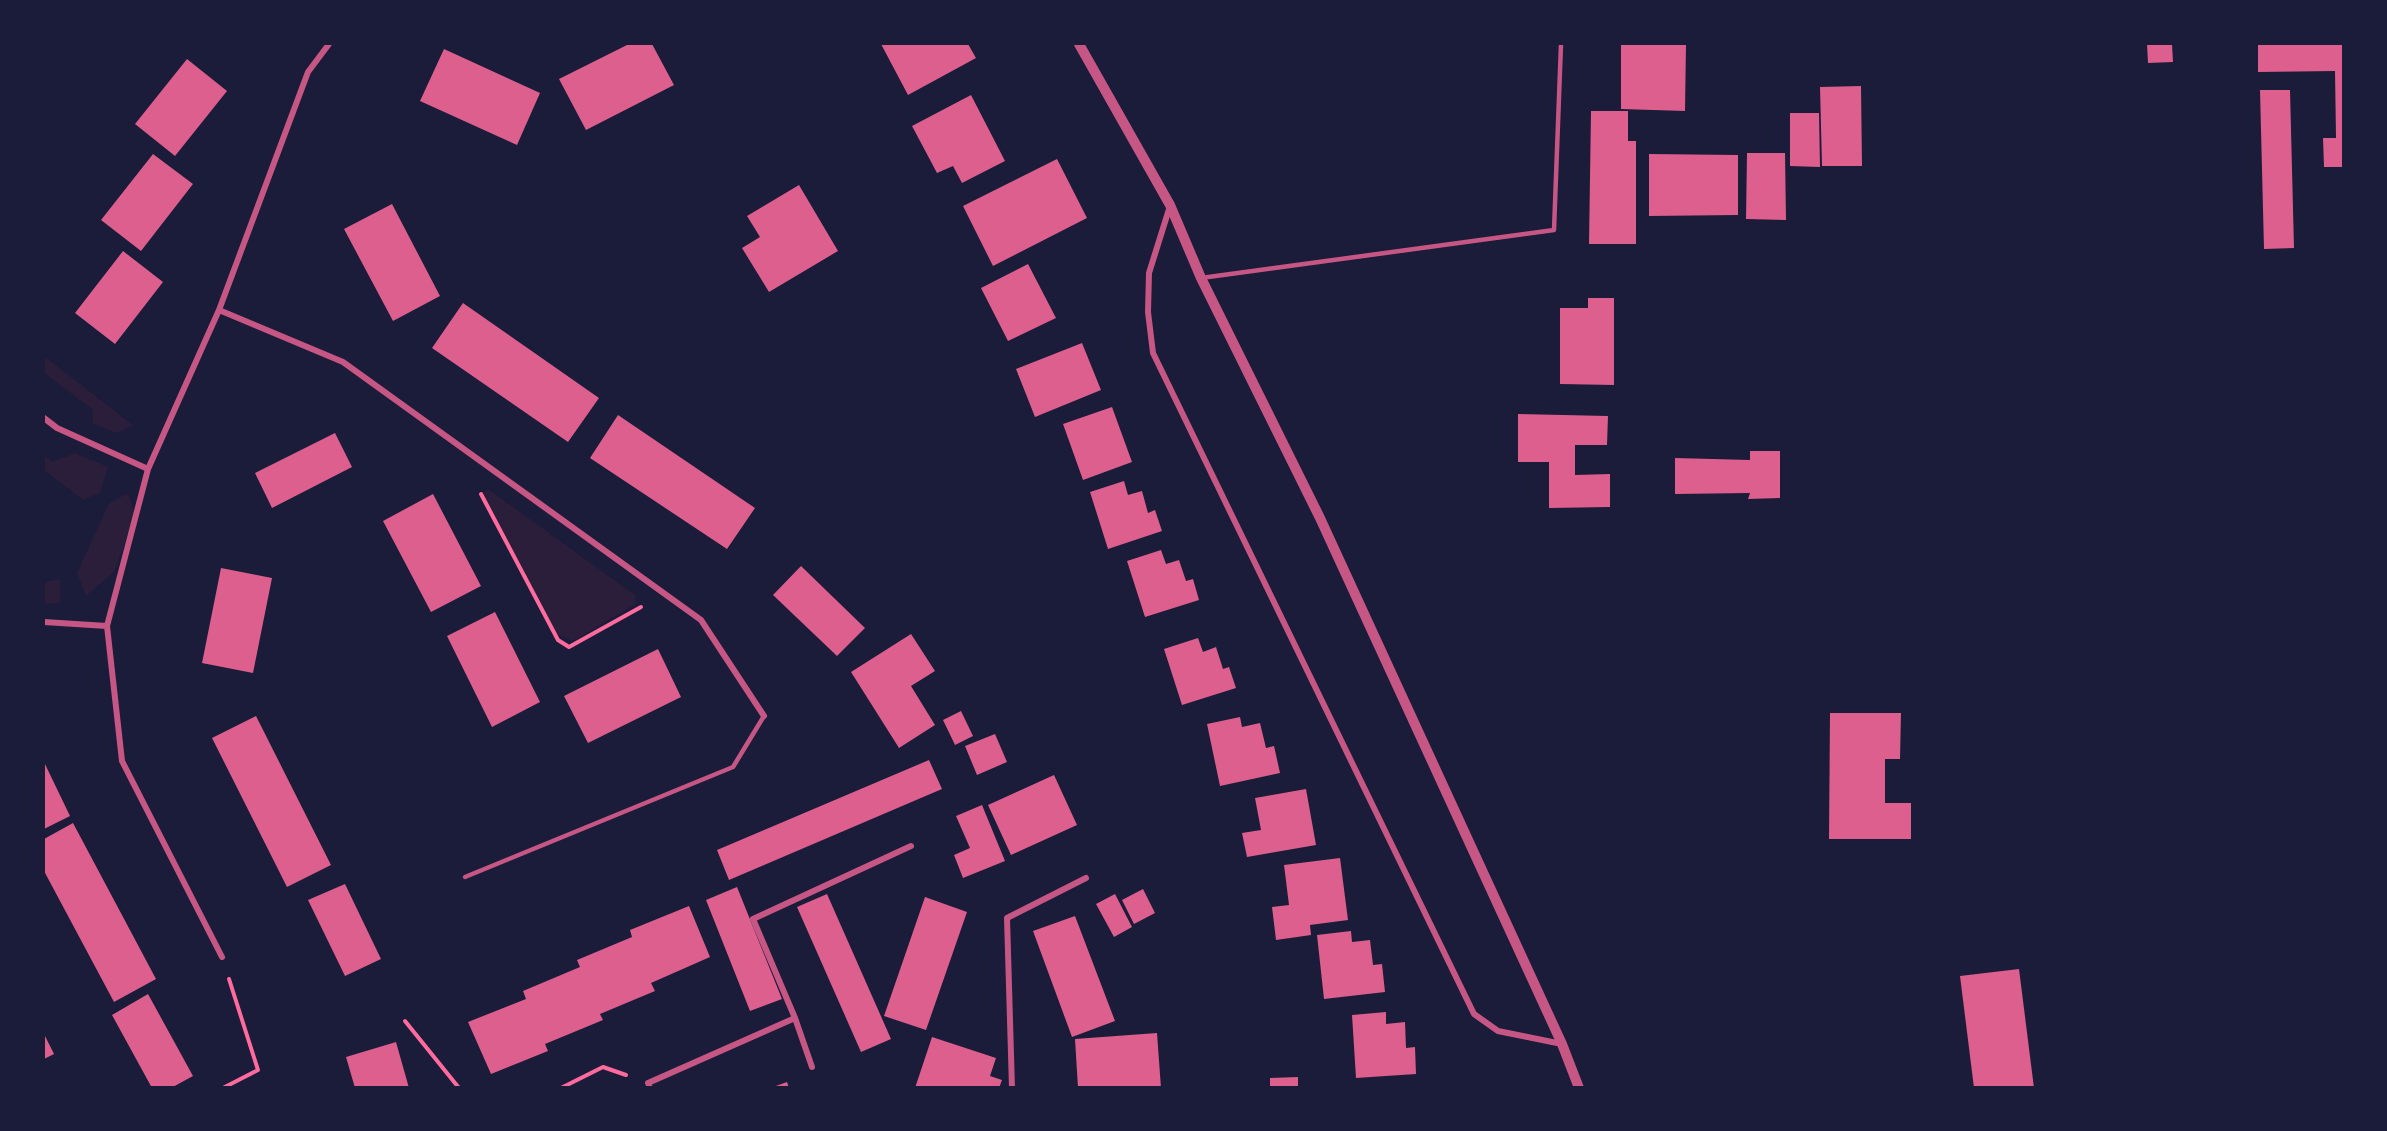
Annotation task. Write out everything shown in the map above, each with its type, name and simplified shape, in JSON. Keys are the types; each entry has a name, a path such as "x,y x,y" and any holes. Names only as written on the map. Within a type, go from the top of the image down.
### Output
{"street":[{"path":"222,957 122,761 107,626 148,469 219,310 308,72 328,44"},
{"path":"1079,44 1170,205 1201,278 1320,518 1562,1044 1579,1088"},
{"path":"1170,205 1149,273 1148,312 1153,353 1473,1014 1498,1031 1562,1044"},
{"path":"219,310 343,362 701,620 764,716"},
{"path":"44,418 57,428 148,469"},
{"path":"44,622 107,626"},
{"path":"812,1067 795,1018 753,919 911,846"},
{"path":"1012,1088 1007,918 1086,878"},
{"path":"649,1085 795,1018"}],"lane":[{"path":"1201,278 1554,230 1561,44"},
{"path":"465,877 733,767 764,716"}],"path":[{"path":"476,484 558,640 569,647 665,594"},
{"path":"222,957 258,1070 223,1088"},
{"path":"405,1022 459,1088"},
{"path":"561,1088 603,1067 649,1085"}],"shaded area":[{"path":"44,356 133,425 117,433 93,424 92,409 44,373"},
{"path":"75,453 108,467 100,493 83,500 44,470 44,455 52,462"},
{"path":"488,489 635,595 636,604 573,641 557,634 483,493"},
{"path":"128,493 135,515 114,572 86,596 77,573 109,503"},
{"path":"60,579 60,603 44,604 44,582"}],"building":[{"path":"629,44 652,44 674,85 586,130 559,79"},
{"path":"881,44 968,44 976,58 908,95"},
{"path":"1621,44 1686,44 1685,111 1621,109"},
{"path":"2147,44 2172,44 2173,62 2148,63"},
{"path":"2258,44 2343,44 2343,167 2324,167 2323,138 2336,138 2335,71 2258,72"},
{"path":"444,49 540,93 517,145 420,101"},
{"path":"187,59 227,91 175,156 135,124"},
{"path":"1861,86 1862,166 1822,166 1820,87"},
{"path":"2260,90 2290,90 2294,248 2264,249"},
{"path":"971,95 1005,161 962,183 953,166 937,173 912,126"},
{"path":"1591,111 1628,111 1628,141 1636,141 1636,244 1589,244"},
{"path":"1790,113 1819,113 1820,167 1790,166"},
{"path":"1747,153 1785,153 1786,220 1746,219"},
{"path":"153,154 193,184 141,251 101,220"},
{"path":"1649,154 1738,155 1738,215 1649,216"},
{"path":"1057,159 1087,218 993,266 963,206"},
{"path":"799,185 838,251 769,292 742,248 760,237 747,216"},
{"path":"392,204 440,296 393,321 344,229"},
{"path":"123,251 163,282 115,344 75,313"},
{"path":"1028,264 1056,318 1008,341 981,288"},
{"path":"1588,298 1614,298 1614,385 1560,384 1560,308 1588,308"},
{"path":"463,303 599,398 568,442 432,348"},
{"path":"1082,343 1101,390 1035,417 1016,369"},
{"path":"1112,407 1132,462 1083,480 1063,424"},
{"path":"1518,414 1608,416 1607,445 1575,445 1575,475 1610,474 1610,507 1549,508 1549,462 1518,462"},
{"path":"618,415 755,508 727,549 590,458"},
{"path":"335,433 352,467 272,508 255,473"},
{"path":"1750,451 1780,451 1780,498 1748,499 1750,493 1675,494 1675,458 1750,460"},
{"path":"1124,481 1128,495 1142,491 1148,513 1155,510 1162,531 1108,549 1090,492"},
{"path":"433,494 481,586 431,612 383,521"},
{"path":"1161,550 1166,564 1179,560 1186,581 1193,579 1199,600 1145,617 1127,561"},
{"path":"801,566 865,628 837,656 773,595"},
{"path":"221,568 272,578 253,673 202,663"},
{"path":"495,612 540,702 492,727 447,636"},
{"path":"911,634 935,671 911,686 935,725 899,748 851,672"},
{"path":"1198,638 1203,652 1216,647 1223,669 1229,667 1236,688 1182,705 1164,649"},
{"path":"658,649 681,697 588,743 564,696"},
{"path":"961,711 973,736 955,745 943,720"},
{"path":"1830,713 1901,713 1900,759 1885,759 1885,803 1911,803 1911,839 1829,839"},
{"path":"256,716 331,865 287,887 212,738"},
{"path":"1240,717 1242,727 1260,723 1266,748 1274,746 1280,773 1220,786 1207,724"},
{"path":"995,734 1007,762 977,775 965,746"},
{"path":"929,760 942,789 729,880 717,850"},
{"path":"44,762 70,816 44,829"},
{"path":"1054,775 1077,825 1011,855 988,805"},
{"path":"1306,789 1316,845 1247,857 1242,833 1261,830 1255,798"},
{"path":"982,805 1005,861 963,878 954,855 970,848 956,816"},
{"path":"73,823 156,979 114,1002 44,871 44,839"},
{"path":"1340,858 1348,920 1310,925 1311,935 1276,940 1272,907 1289,905 1284,865"},
{"path":"345,884 381,959 345,976 308,900"},
{"path":"737,887 782,999 750,1011 706,900"},
{"path":"1143,889 1155,913 1134,924 1122,900"},
{"path":"827,894 891,1039 861,1052 797,907"},
{"path":"1115,894 1132,927 1114,937 1096,904"},
{"path":"925,897 967,912 926,1030 884,1016"},
{"path":"689,906 710,957 651,983 655,991 600,1014 603,1020 545,1044 548,1051 491,1074 468,1022 526,999 523,991 580,967 577,960 632,937 630,930"},
{"path":"1075,916 1115,1021 1072,1037 1033,931"},
{"path":"1351,931 1352,942 1370,940 1373,965 1382,964 1385,992 1324,999 1317,935"},
{"path":"2019,969 2034,1088 1974,1088 1960,976"},
{"path":"148,994 193,1076 171,1088 152,1088 112,1015"},
{"path":"1386,1012 1386,1024 1405,1022 1406,1048 1415,1047 1416,1074 1356,1078 1352,1015"},
{"path":"1157,1033 1161,1088 1078,1088 1075,1039"},
{"path":"44,1034 54,1054 44,1059"},
{"path":"932,1037 996,1058 990,1076 1002,1080 999,1088 915,1088"},
{"path":"396,1042 409,1088 355,1088 346,1057"},
{"path":"1298,1077 1298,1088 1270,1088 1270,1078"},
{"path":"787,1082 789,1088 773,1088 773,1087"}]}
